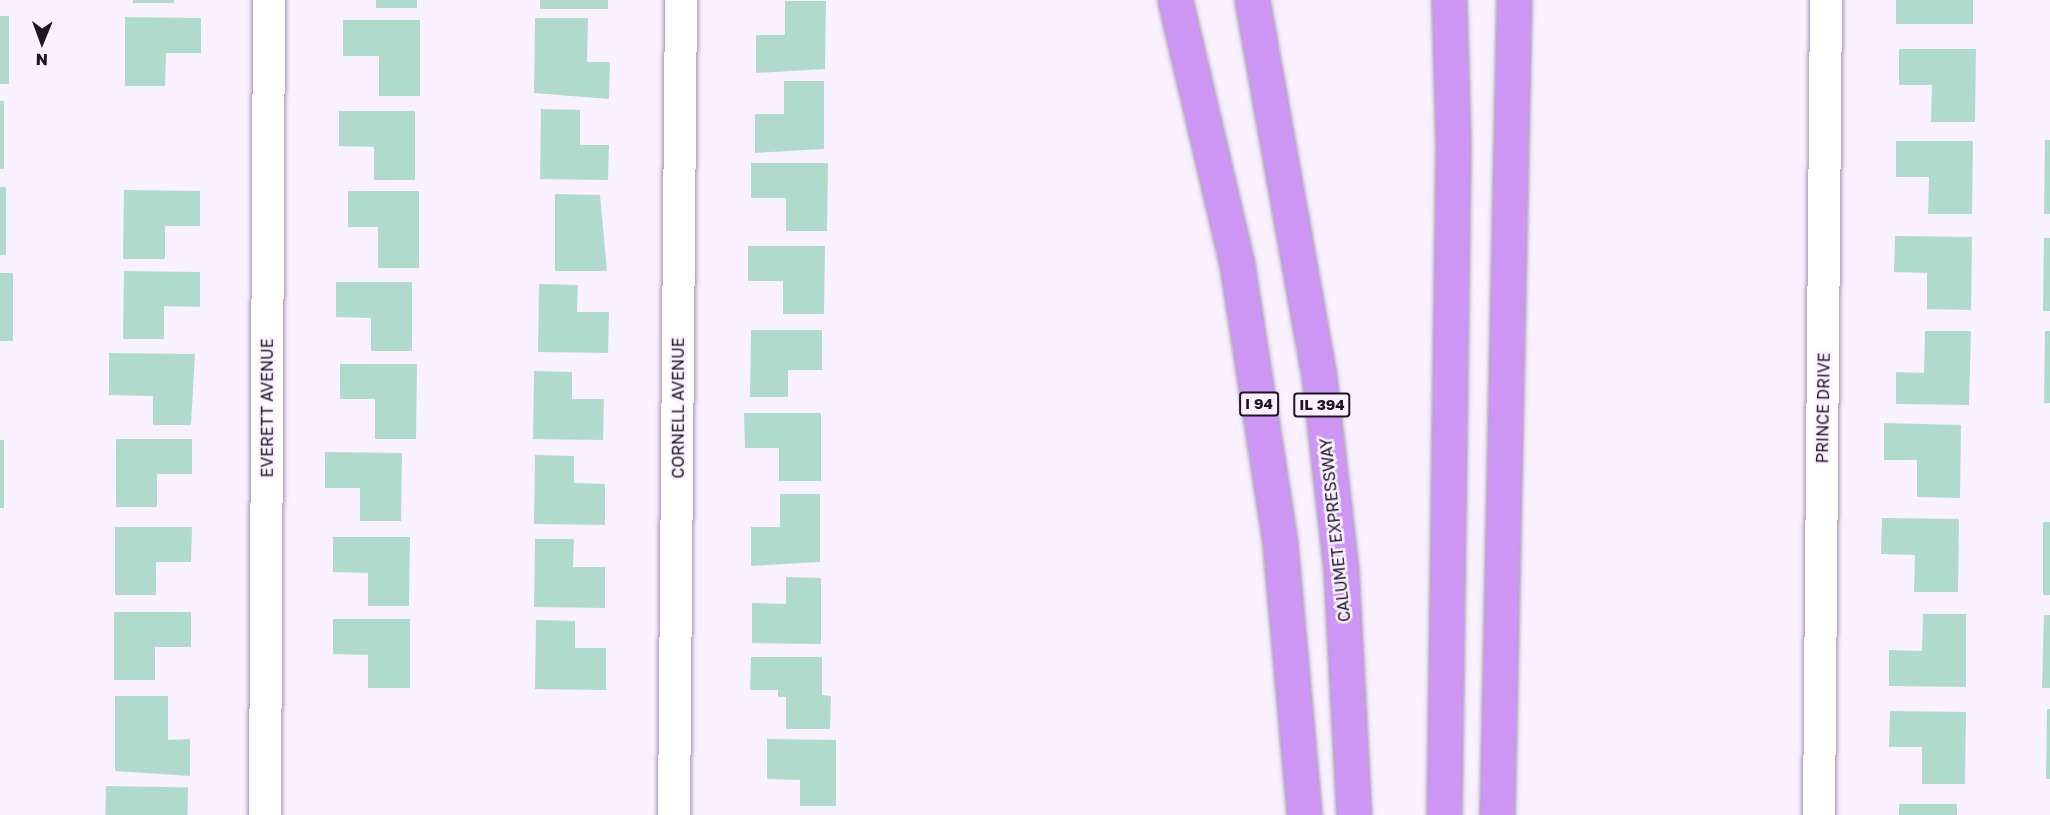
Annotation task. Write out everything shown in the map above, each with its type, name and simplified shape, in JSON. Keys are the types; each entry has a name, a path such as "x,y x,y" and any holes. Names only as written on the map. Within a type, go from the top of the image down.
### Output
{"highway":[{"name":"I 94","path":"1175,0 1237,265 1280,544 1304,815"},
{"name":"CALUMET EXPRESSWAY","path":"1252,0 1319,377 1341,571 1354,815"},
{"path":"1444,815 1453,145 1449,0"},
{"path":"1497,815 1514,0"}],"street":[{"name":"EVERETT AVENUE","path":"265,815 269,0"},
{"name":"CORNELL AVENUE","path":"675,815 681,0"},
{"name":"PRINCE DRIVE","path":"1819,815 1826,0"}],"building":[{"path":"133,0 174,0 174,3 133,3"},
{"path":"376,0 417,0 417,8 376,8"},
{"path":"540,0 608,0 608,9 540,9"},
{"path":"1896,0 1973,0 1973,24 1896,24"},
{"path":"785,1 826,1 825,69 756,73 756,35 785,35"},
{"path":"0,16 9,16 9,84 0,84"},
{"path":"125,17 201,18 201,53 166,53 165,86 125,86"},
{"path":"535,18 588,18 587,62 610,62 609,99 534,93"},
{"path":"343,20 420,20 420,96 379,96 379,56 343,56"},
{"path":"1899,49 1976,49 1975,122 1931,122 1932,85 1899,85"},
{"path":"784,81 824,81 824,149 755,153 755,114 784,114"},
{"path":"0,101 4,101 4,169 0,169"},
{"path":"541,109 580,110 580,145 609,145 608,180 540,179"},
{"path":"339,111 415,111 415,180 374,180 374,147 339,146"},
{"path":"2045,140 2050,140 2050,214 2044,214"},
{"path":"1896,141 1973,141 1972,214 1928,214 1929,177 1896,177"},
{"path":"751,163 828,163 827,231 786,231 786,198 751,198"},
{"path":"0,187 6,187 6,255 0,255"},
{"path":"124,190 200,191 200,226 165,226 165,259 123,259"},
{"path":"348,191 419,191 419,268 378,268 378,227 348,227"},
{"path":"555,194 600,195 607,271 555,271"},
{"path":"1895,236 1972,237 1971,310 1927,309 1927,273 1894,272"},
{"path":"2044,238 2050,238 2050,311 2043,311"},
{"path":"748,246 825,246 824,314 783,314 783,281 748,281"},
{"path":"124,271 200,272 200,307 164,306 164,339 123,339"},
{"path":"0,273 13,273 13,341 0,341"},
{"path":"336,282 412,282 412,351 371,351 371,318 336,317"},
{"path":"539,284 578,285 577,312 609,312 608,353 538,352"},
{"path":"751,330 822,330 822,370 788,370 788,397 750,397"},
{"path":"1925,331 1971,331 1969,405 1896,404 1896,372 1924,373"},
{"path":"2045,331 2050,331 2050,403 2044,403"},
{"path":"109,353 195,354 191,425 153,425 153,396 109,395"},
{"path":"340,364 417,364 416,439 375,439 375,399 340,399"},
{"path":"534,371 572,372 572,399 604,399 603,440 533,439"},
{"path":"744,413 821,413 821,481 779,481 779,448 745,448"},
{"path":"1884,423 1961,425 1960,498 1917,497 1917,460 1884,460"},
{"path":"116,439 192,439 192,474 157,474 157,507 116,507"},
{"path":"0,440 4,440 4,508 0,508"},
{"path":"325,452 402,453 401,521 360,521 360,488 325,488"},
{"path":"535,455 574,456 574,483 605,484 605,525 534,524"},
{"path":"780,494 820,494 820,562 751,566 751,527 780,527"},
{"path":"1882,518 1959,519 1958,592 1914,592 1915,555 1881,554"},
{"path":"2043,522 2050,522 2050,595 2043,595"},
{"path":"115,527 192,527 191,562 156,562 156,595 115,595"},
{"path":"333,537 410,537 409,606 368,606 368,573 333,572"},
{"path":"535,539 574,539 573,567 605,567 605,608 534,607"},
{"path":"786,577 821,578 821,644 752,643 752,603 786,604"},
{"path":"114,612 191,612 191,647 155,647 155,680 114,680"},
{"path":"1923,614 1966,614 1966,687 1889,686 1889,650 1922,651"},
{"path":"2044,615 2050,615 2050,688 2042,688"},
{"path":"333,619 410,619 410,688 368,688 368,655 333,654"},
{"path":"536,620 575,621 575,648 606,648 606,690 535,689"},
{"path":"751,657 822,657 822,695 831,696 830,729 786,729 786,697 778,697 778,690 750,690"},
{"path":"115,696 168,696 168,740 190,739 190,776 115,771"},
{"path":"2047,709 2050,709 2050,779 2046,779"},
{"path":"1890,711 1966,712 1965,784 1922,784 1922,747 1889,747"},
{"path":"767,739 836,740 836,806 800,806 800,780 767,779"},
{"path":"106,786 188,787 188,815 105,815"},
{"path":"1899,804 1957,804 1957,815 1899,815"}]}
